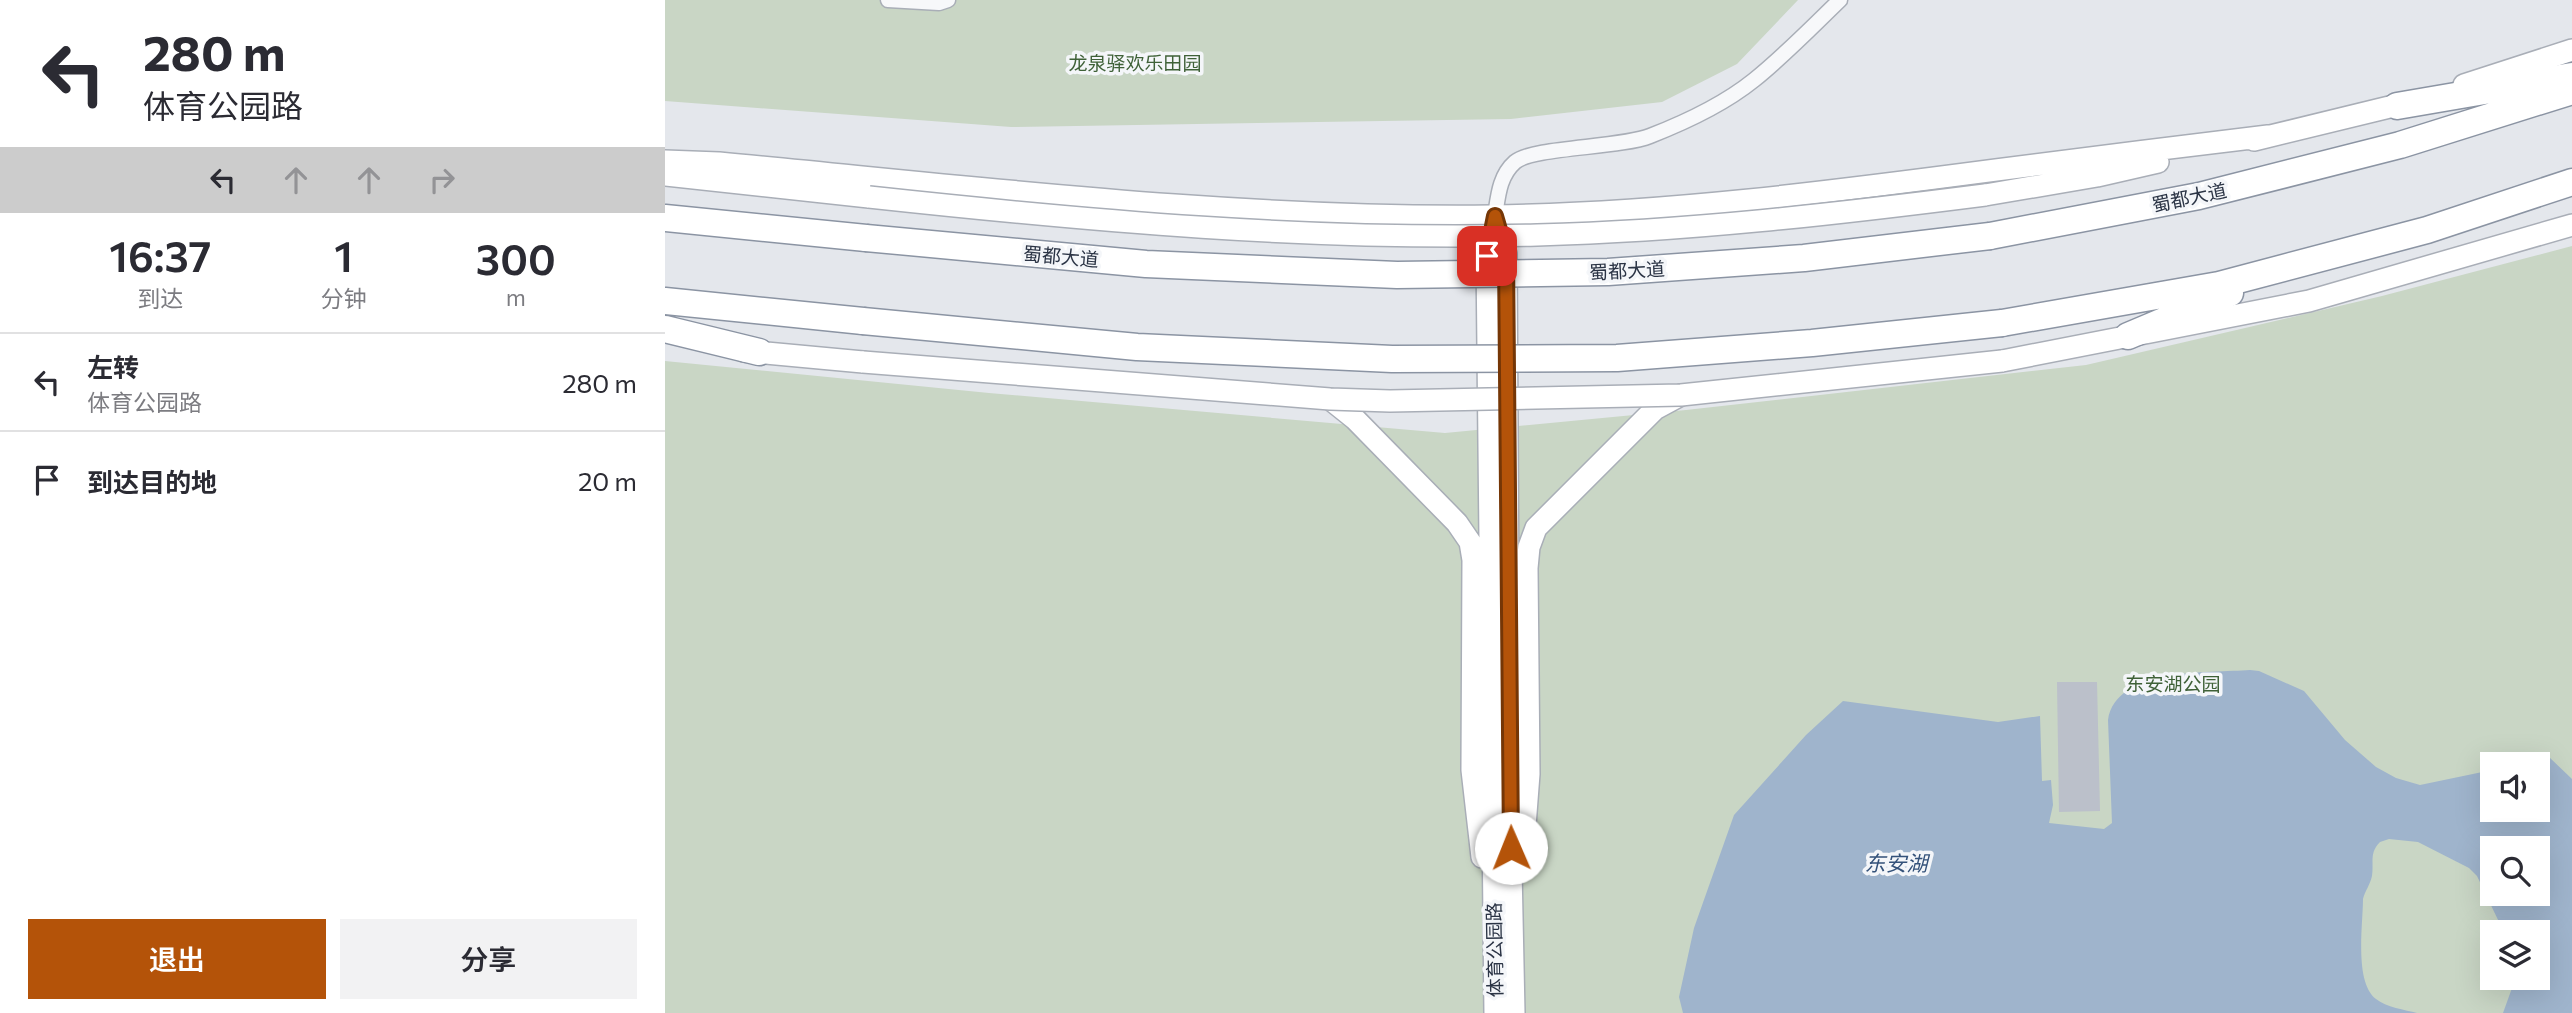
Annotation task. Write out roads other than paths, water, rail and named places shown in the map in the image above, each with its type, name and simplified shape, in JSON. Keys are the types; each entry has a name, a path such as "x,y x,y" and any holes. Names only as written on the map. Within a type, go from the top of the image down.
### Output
{"highway":[{"path":"2397,106 2572,76"},
{"name":"蜀都大道","path":"665,218 1146,264 1397,275 1621,271 1804,258 1990,236 2213,193 2400,145 2572,90"},
{"path":"665,301 1137,347 1392,359 1617,358 1812,343 2002,323 2219,285 2427,230 2572,182"},
{"path":"2128,336 2300,263"},
{"path":"665,329 759,352"}],"main road":[{"path":"665,175 1047,216 1227,230 1388,235 1537,235 1686,227 1826,216 1985,195 2097,176 2397,106 2572,50"},
{"path":"665,161 719,163 1136,202 1393,216 1495,216 1613,212 1795,196 2268,136"},
{"name":"体育公园路","path":"1495,216 1506,254 1503,972 1495,1013"},
{"path":"665,343 863,362 1330,399 1390,401 1681,395 2002,361 2309,301 2572,225"},
{"path":"2551,232 2572,243"},
{"path":"1503,972 1529,774 1529,547 1536,528 1655,409 1681,395"},
{"path":"1330,399 1355,419 1457,523 1469,542 1473,560 1472,770 1503,972"},
{"name":"体育公园路","path":"1503,972 1514,1013"}],"street":[{"path":"888,0 939,3 948,0"},
{"path":"1495,216 1500,183 1515,162 1533,153 1594,148 1647,138 1684,122 1723,101 1753,80 1840,0"}],"water":[{"name":"东安湖","path":"2259,671 2304,691 2345,740 2376,767 2396,778 2420,785 2480,772 2480,822 2550,822 2550,758 2572,779 2572,1013 2503,1013 2511,990 2550,990 2550,920 2498,920 2491,906 2550,906 2550,836 2480,836 2480,882 2469,868 2418,842 2389,839 2380,842 2374,850 2372,876 2363,899 2361,938 2365,980 2369,991 2380,1002 2417,1013 1683,1013 1679,997 1694,928 1734,815 1806,735 1843,701 1998,722 2040,716 2042,781 2051,780 2053,805 2049,823 2104,829 2112,823 2108,720 2115,703 2128,690 2146,682 2190,673"}],"park label":[{"name":"龙泉驿欢乐田园","path":"1135,62"},
{"name":"东安湖公园","path":"2173,683"}]}
